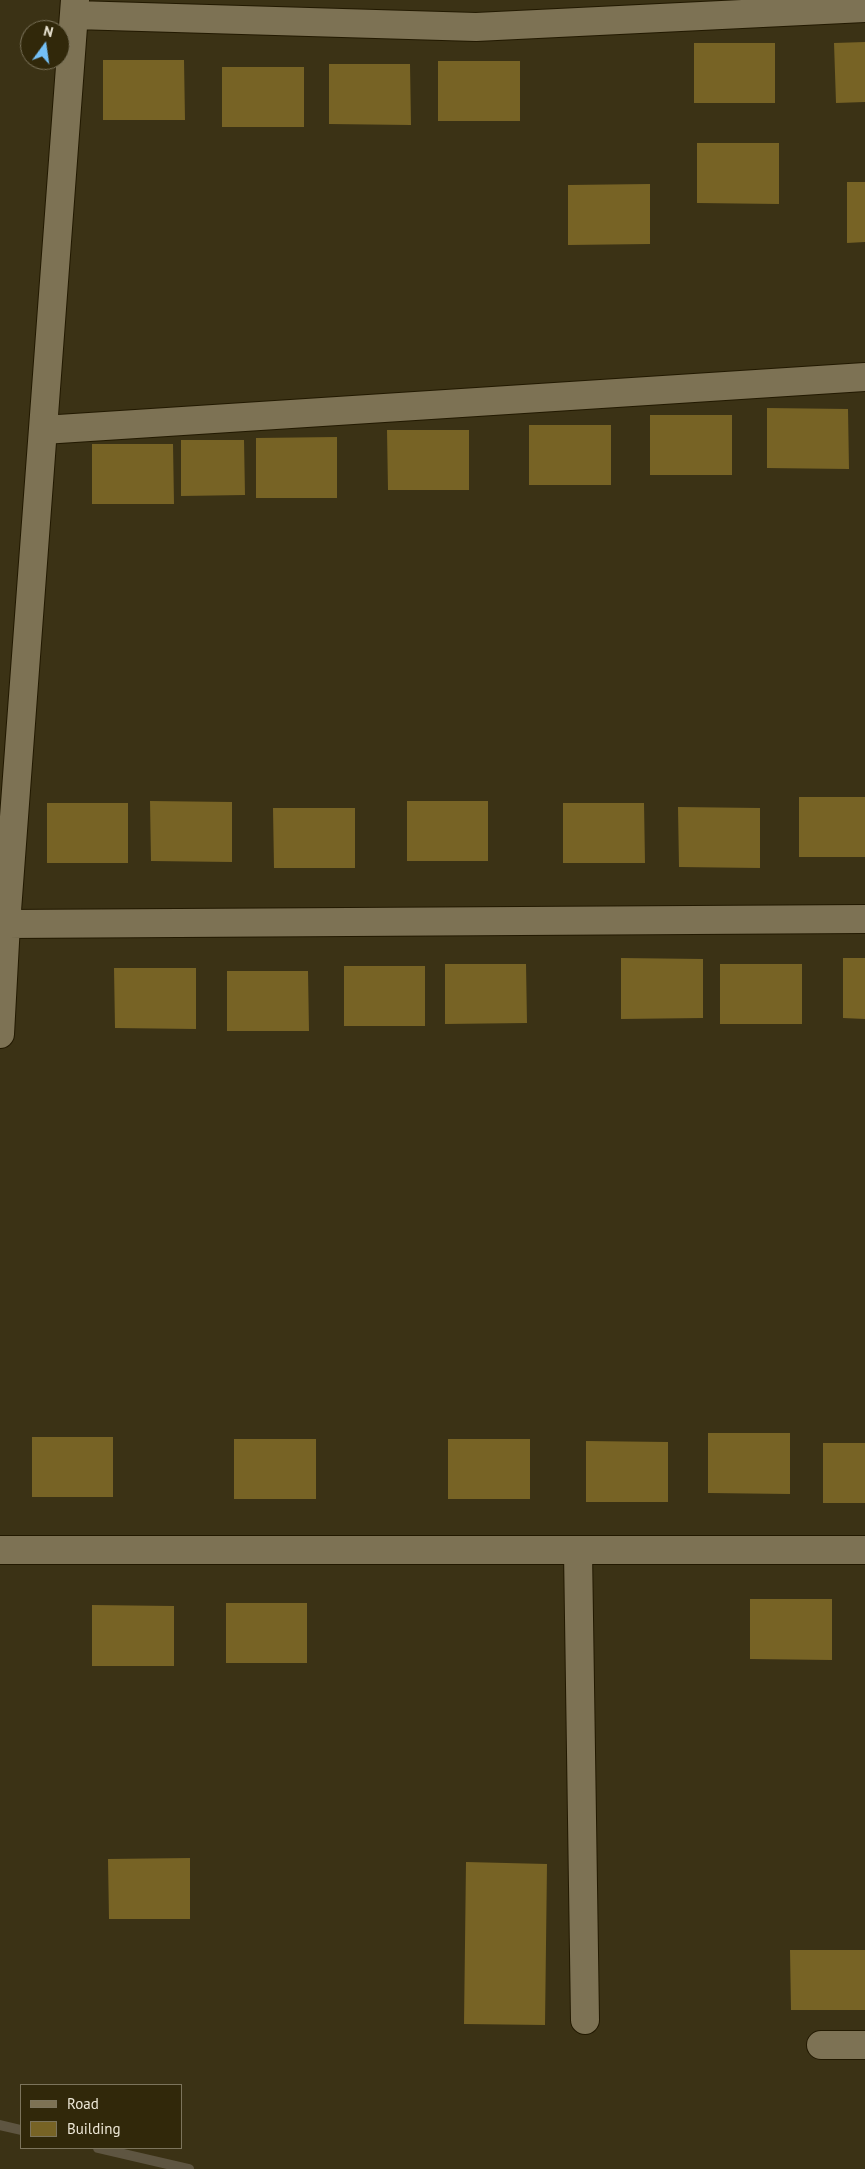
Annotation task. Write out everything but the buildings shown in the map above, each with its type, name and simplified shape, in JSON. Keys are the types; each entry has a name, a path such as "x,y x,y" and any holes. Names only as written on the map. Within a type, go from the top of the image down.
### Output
{"street":[{"path":"0,1034 6,924 75,8 476,27 865,8"},
{"path":"43,430 865,377"},
{"path":"6,924 865,919"},
{"path":"0,1550 865,1550"},
{"path":"578,1551 585,2020"},
{"path":"821,2045 865,2045"}],"waterway":[{"path":"0,2125 20,2130"},
{"path":"102,2149 189,2169"}]}
